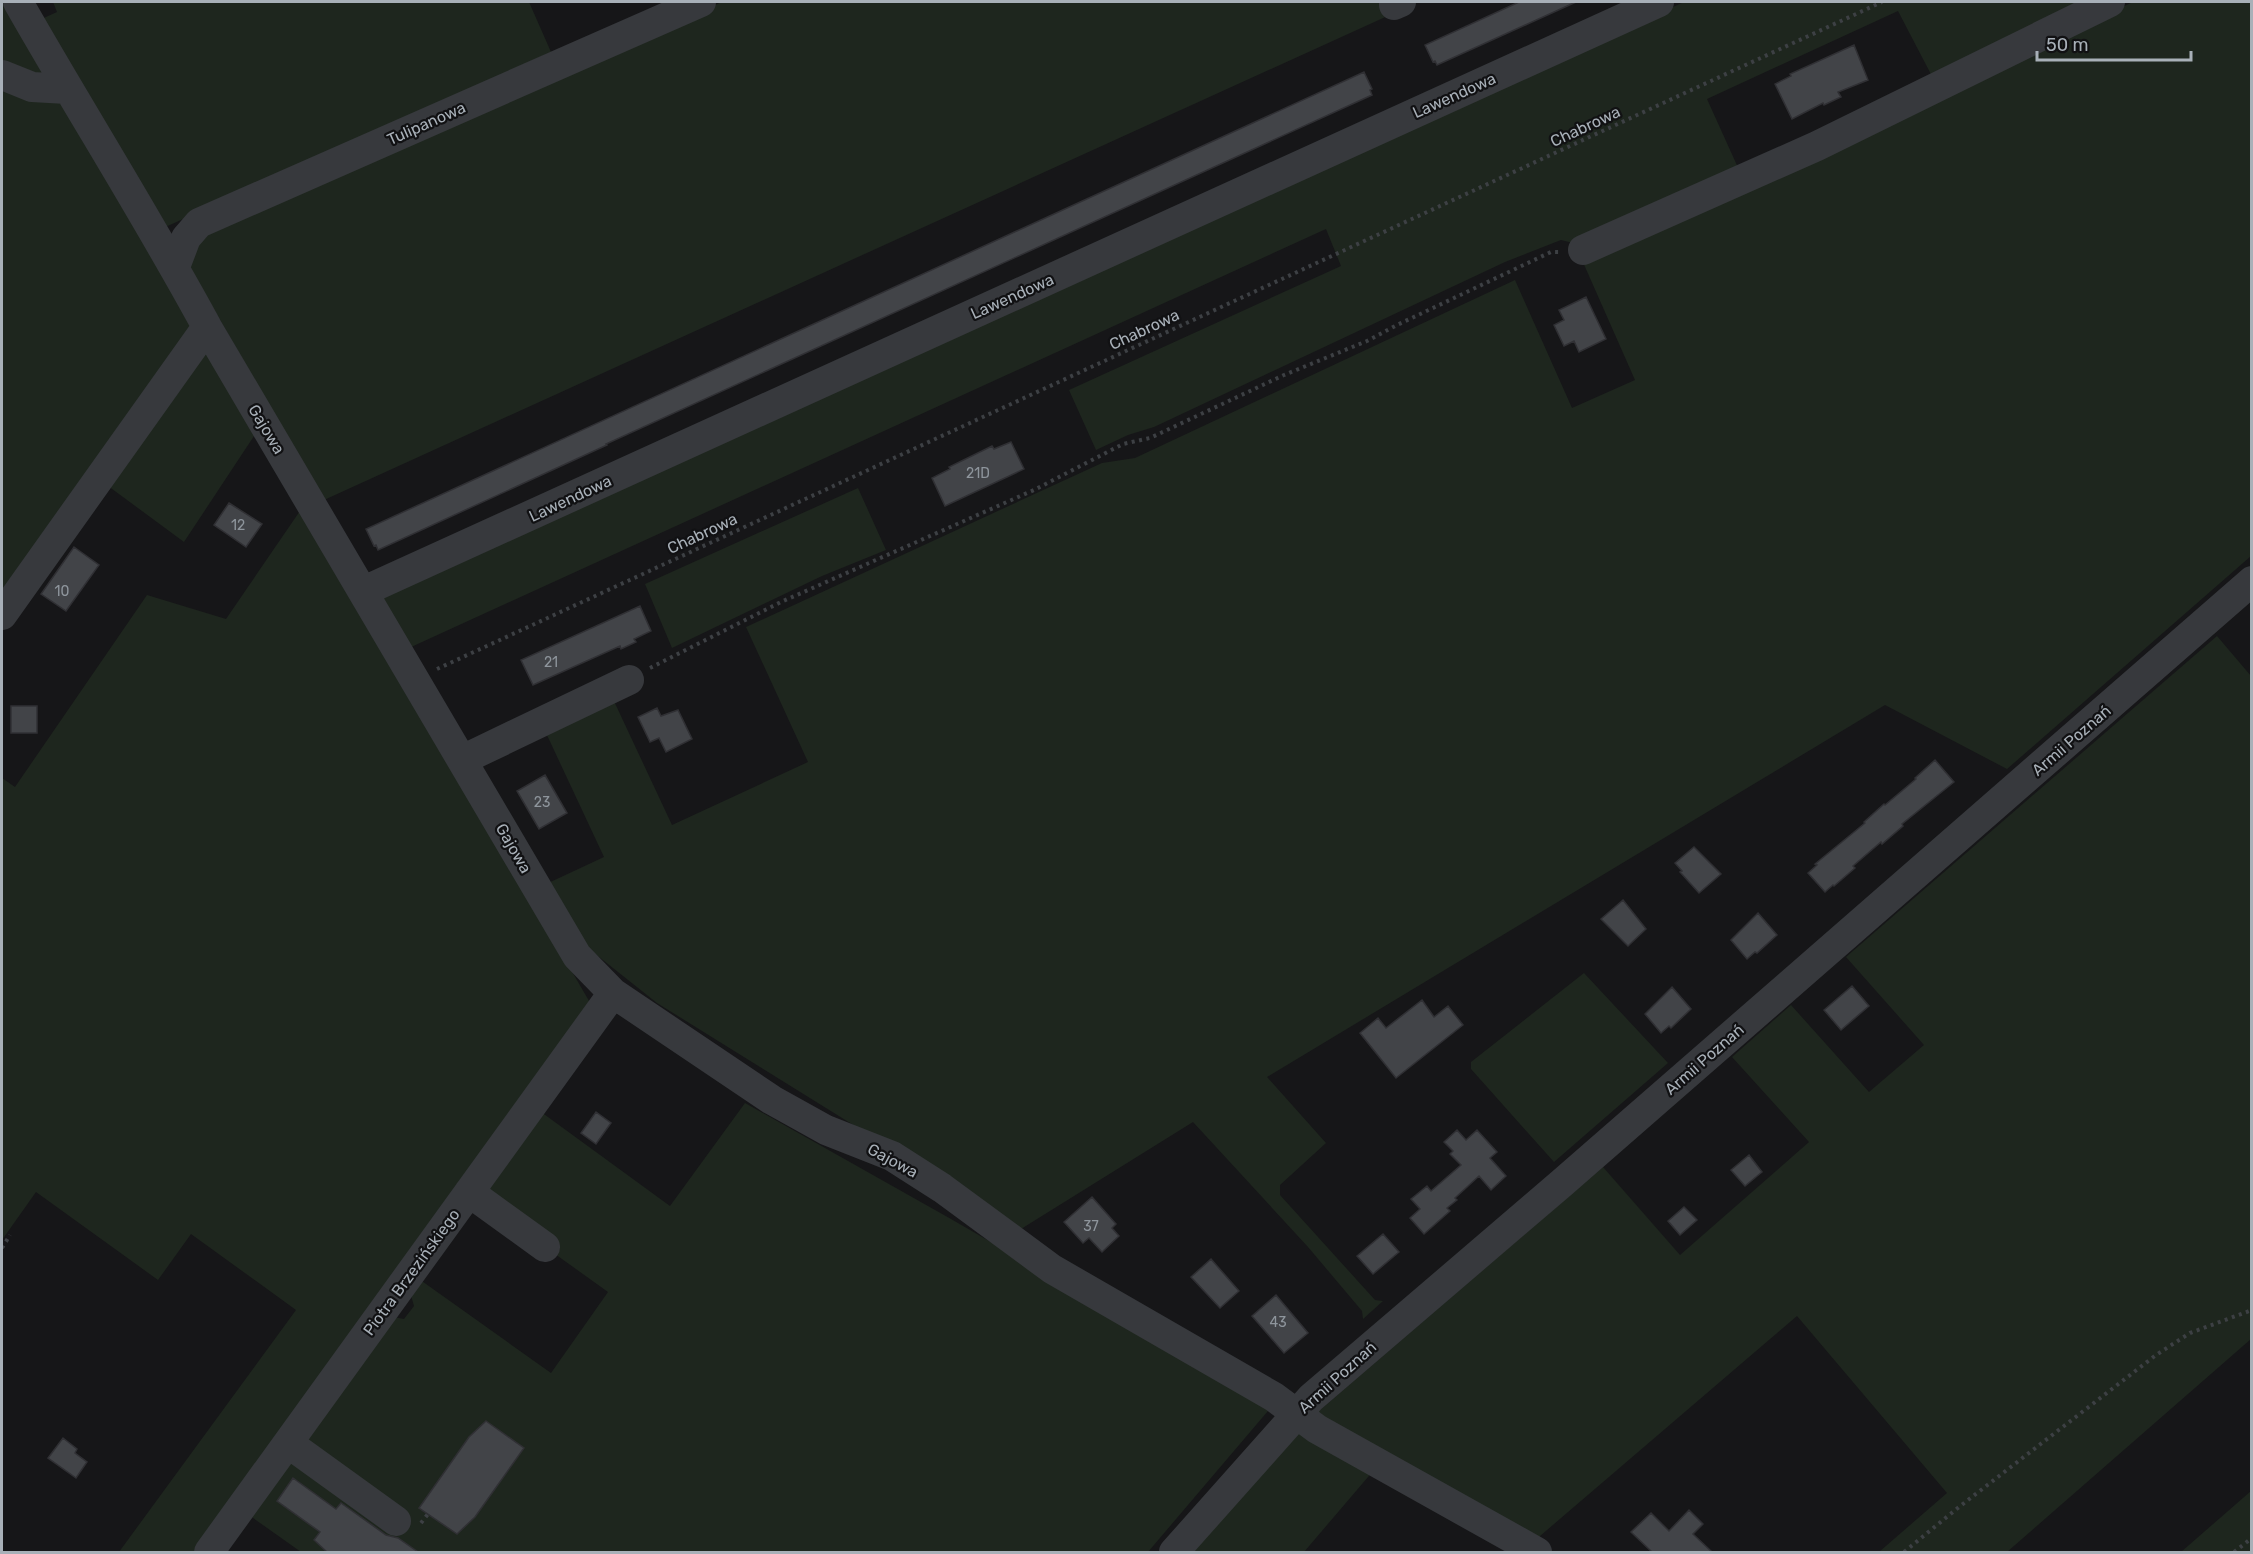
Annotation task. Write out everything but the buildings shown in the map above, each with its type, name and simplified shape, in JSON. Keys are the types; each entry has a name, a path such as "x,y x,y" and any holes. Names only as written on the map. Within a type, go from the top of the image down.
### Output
{"street":[{"name":"Gajowa","path":"18,2 577,956 613,993 771,1100 826,1130 892,1156 942,1188 1052,1269 1274,1397 1317,1429 1538,1552"},
{"name":"Tulipanowa","path":"175,267 186,238 199,223 701,2"},
{"name":"Lawendowa","path":"364,591 1659,2"},
{"path":"1583,250 1818,146 2110,2"},
{"path":"2,75 32,87 68,89"},
{"path":"2,615 207,327"},
{"name":"Armii Poznań","path":"1173,1552 1297,1413 2252,581"},
{"path":"462,760 629,680"},
{"name":"Piotra Brzezińskiego","path":"209,1552 613,993"},
{"path":"469,1192 545,1247"},
{"path":"288,1443 396,1521"}],"path":[{"name":"Chabrowa","path":"415,679 1882,2"},
{"path":"629,680 781,602 1034,490 1123,444 1150,438 1284,375 1367,341 1551,252 1583,250"},
{"path":"2,1248 10,1235"},
{"path":"1904,1552 2156,1355 2190,1333 2252,1310"},
{"path":"2234,1552 2252,1538"}],"shaded area":[{"path":"2,2 194,330 2,602"},
{"path":"53,2 529,2 551,52 161,229 37,21 57,12"},
{"path":"722,2 1387,2 1392,14 324,500 187,263 201,235"},
{"path":"1684,2 2103,2 1935,82 1898,11 1707,99 1740,172 1581,245 1561,240 1505,262 1154,427 1128,435 1096,450 1069,390 1341,266 1326,229 409,648 382,597"},
{"path":"2133,2 2251,2 2251,556 2007,769 1885,705 1267,1077 1326,1143 1280,1185 1280,1195 1375,1300 1383,1301 1363,1319 1362,1311 1308,1247 1193,1122 1021,1229 657,1003 574,937 544,885 604,857 546,733 613,699 672,825 808,762 746,627 1102,463 1135,458 1515,280 1572,408 1635,380 1582,260"},
{"path":"206,352 256,433 184,542 104,483"},
{"path":"858,488 886,550 822,576 672,648 645,584"},
{"path":"302,508 592,1006 197,1552 119,1552 296,1310 191,1234 158,1280 36,1192 2,1240 2,778 15,787 147,595 226,619"},
{"path":"2217,636 2251,676 2251,1339 2007,1552 1879,1552 1947,1493 1797,1316 1533,1542 1313,1416 1603,1167 1680,1255 1809,1142 1732,1057 1791,1005 1869,1092 1924,1045 1846,957"},
{"path":"1584,973 1668,1063 1554,1162 1471,1069 1471,1062"},
{"path":"745,1103 1273,1405 1148,1552 301,1552 246,1513 388,1316 404,1319 414,1306 410,1292 419,1279 551,1373 608,1292 555,1254 551,1233 540,1234 478,1190 537,1109 670,1206"},
{"path":"1301,1428 1374,1470 1304,1552 1188,1552"},
{"path":"2251,1491 2251,1552 2181,1552"}]}
